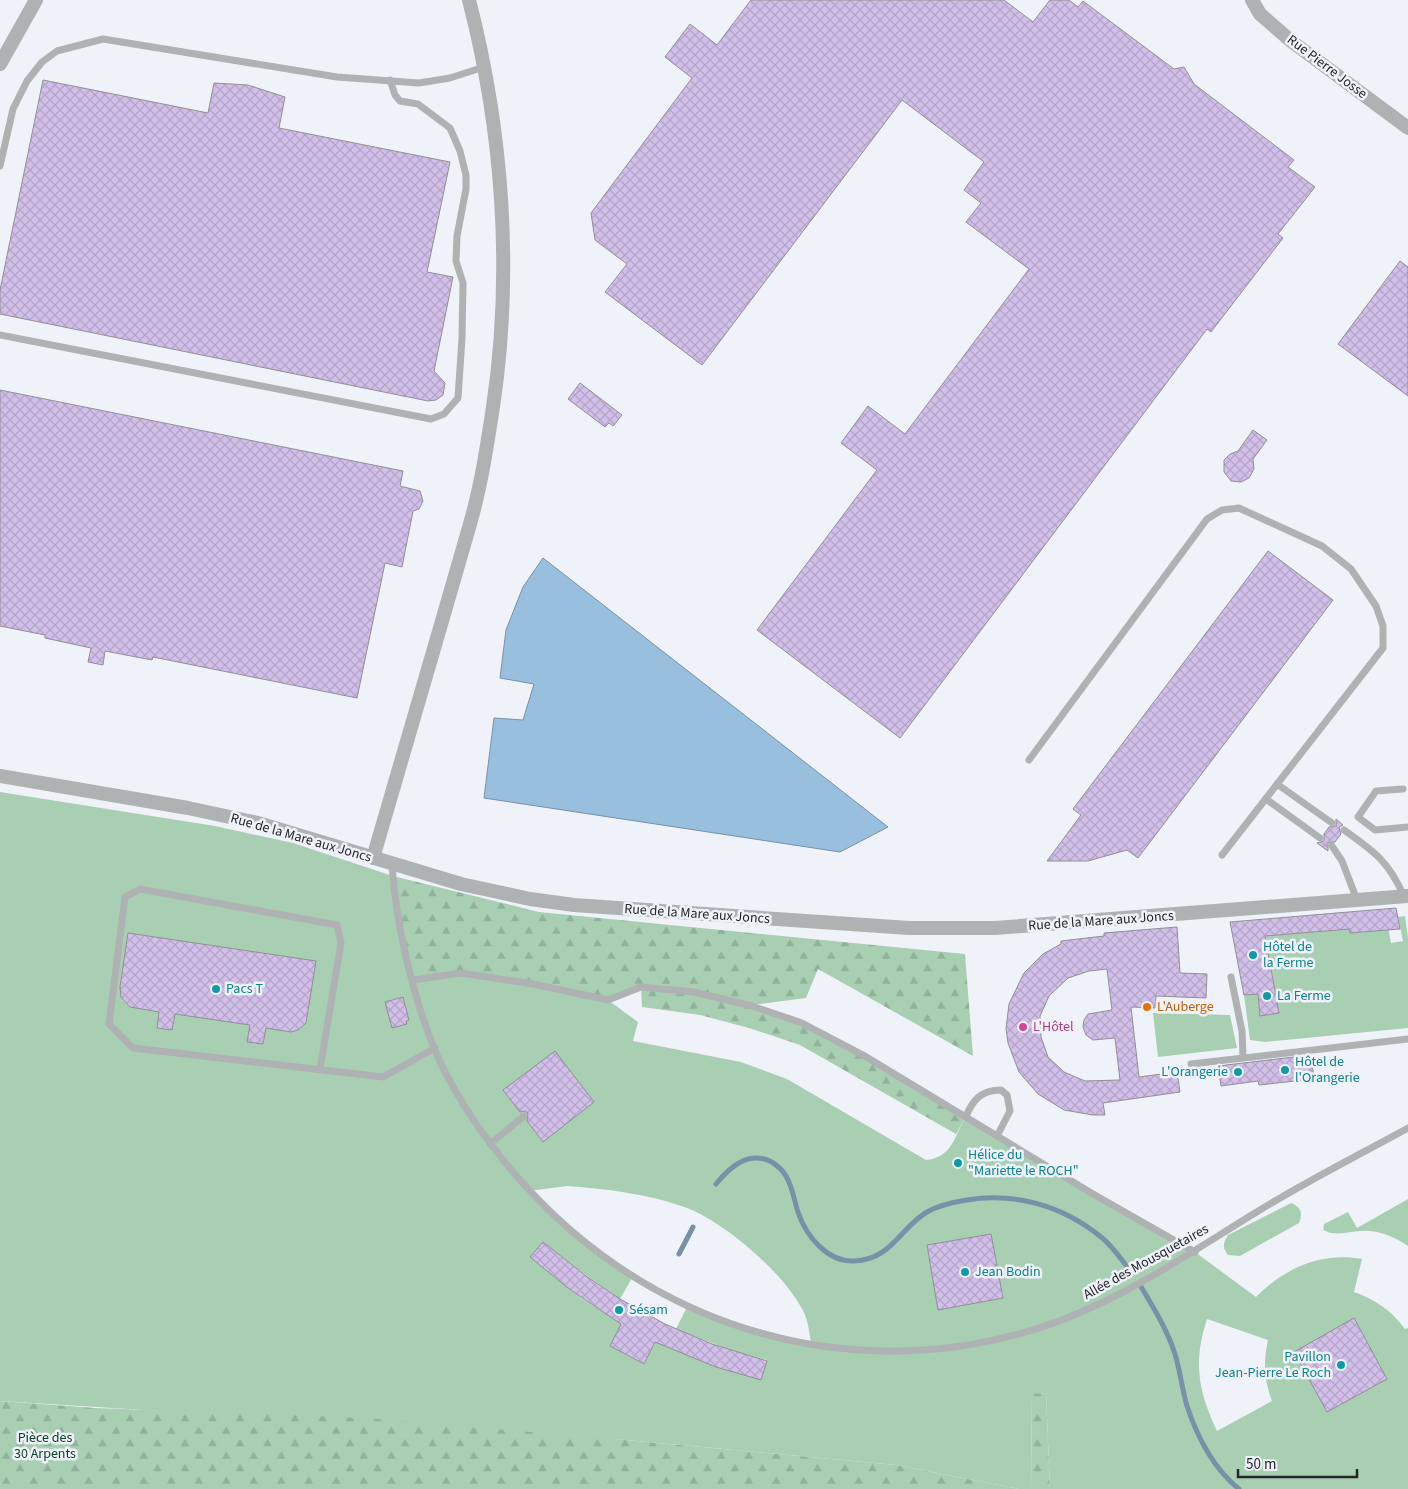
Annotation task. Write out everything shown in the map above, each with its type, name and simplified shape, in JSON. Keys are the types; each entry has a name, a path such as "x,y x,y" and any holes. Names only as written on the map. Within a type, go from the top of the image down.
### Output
{"street":[{"path":"0,64 36,0"},
{"path":"373,858 471,522 493,406 503,307 503,253 498,157 484,68 469,0"},
{"name":"Rue Pierre Josse","path":"1252,0 1260,14 1291,41 1408,128"},
{"name":"Rue de la Mare aux Joncs","path":"0,776 188,808 258,823 392,865 498,893 574,905 908,928 995,928 1406,896"}],"lane":[{"path":"0,166 13,109 27,81 42,62 58,51 103,39 337,77 419,83 450,78 484,68"},
{"path":"0,335 431,419 444,414 458,398 463,283 456,261 457,236 466,190 466,175 460,151 450,128 418,104 400,100 395,95 390,80"},
{"path":"1028,760 1207,519 1222,510 1239,508 1322,546 1351,569 1376,606 1383,626 1383,648 1222,855"},
{"path":"1277,784 1332,823"},
{"path":"1403,789 1376,791 1358,816 1375,830 1408,827"},
{"path":"1266,799 1320,838"},
{"path":"1344,830 1376,852 1394,874 1406,896"},
{"path":"1332,846 1342,861 1357,900"},
{"name":"Allée des Mousquetaires","path":"392,865 400,926 435,1048 464,1104 490,1144 529,1192 556,1219 602,1258 648,1287 687,1307 754,1331 844,1349 942,1349 1029,1331 1108,1300 1195,1252 1255,1213 1408,1128"},
{"path":"320,1069 341,943 337,925 140,889 125,897 109,1024 133,1048 383,1077 435,1048"},
{"path":"414,980 461,973 533,984 608,1000 641,986 694,992 752,1006 802,1022 864,1055 1092,1194 1195,1252"},
{"path":"1231,977 1242,1031 1243,1057"},
{"path":"1191,1064 1408,1039"},
{"path":"966,1116 972,1101 994,1090 1001,1090 1007,1095 1010,1110 997,1136"},
{"path":"490,1144 524,1116"}],"green space":[{"path":"0,792 215,826 293,843 393,876 461,973 608,1000 638,1022 633,1041 741,1062 787,1079 926,1160 942,1155 947,1150 966,1116 1195,1252 1256,1297 1279,1278 1304,1264 1332,1258 1362,1259 1354,1292 1382,1306 1405,1329 1408,1328 1408,1489 1050,1489 1046,1393 1032,1395 1031,1489 1019,1489 896,1465 626,1440 0,1401","holes":["567,1186 613,1191 658,1199 687,1208 718,1224 751,1250 792,1293 805,1316 811,1343 707,1315 687,1307 676,1329 730,1350 767,1360 761,1379 725,1369 657,1339 643,1364 610,1346 623,1321 586,1301 531,1257 543,1242 620,1299 632,1278 529,1191","1207,1319 1268,1340 1265,1371 1272,1401 1217,1431 1205,1403 1200,1376 1200,1349"]},
{"path":"393,876 539,912 965,954 973,1056 818,969 806,998 753,1005 802,1023 966,1116 956,1134 800,1045 749,1028 700,1015 642,1007 641,987 608,1000 461,973 414,980"},
{"path":"1405,916 1408,938 1408,1028 1265,1042 1250,1040 1244,995 1258,994 1260,1015 1279,1012 1265,936 1350,929 1350,933 1366,932 1388,926 1391,943 1403,941 1398,917"},
{"path":"1153,1013 1230,1015 1237,1048 1158,1057"},
{"path":"1408,1199 1408,1246 1390,1236 1375,1232 1334,1233 1323,1230 1324,1224 1348,1212 1357,1228"},
{"path":"1291,1203 1297,1206 1300,1211 1299,1223 1240,1256 1228,1255 1224,1245 1228,1235"},
{"path":"1046,1393 1050,1489 1031,1489 1032,1394"},
{"name":"Pièce des 30 Arpents","path":"0,1401 96,1408 366,1418 626,1440 896,1465 1019,1489 0,1489"}],"water":[{"path":"543,558 888,827 840,852 484,798 494,718 523,720 534,684 500,678 506,630 523,587"}],"building":[{"path":"751,0 1004,0 1033,22 1050,0 1069,0 1078,7 1083,1 1174,69 1184,67 1194,84 1294,160 1288,167 1315,187 1278,234 1283,238 1211,332 1207,329 900,738 757,630 877,470 841,443 868,406 905,434 1029,269 966,222 981,203 964,190 984,162 902,100 702,365 605,292 627,264 595,240 591,213 692,78 665,57 690,24 717,45"},
{"path":"43,80 208,113 214,83 248,85 285,97 279,128 450,162 427,272 453,277 434,371 445,383 443,395 436,400 428,401 0,314 0,290"},
{"path":"1400,261 1408,267 1408,396 1338,344"},
{"path":"580,383 622,415 613,426 609,423 605,427 568,399"},
{"path":"0,390 403,471 400,486 420,491 423,501 419,509 413,511 402,567 385,563 357,698 153,657 152,660 105,651 103,665 88,662 91,648 45,638 45,635 0,626"},
{"path":"1253,430 1267,440 1253,459 1254,469 1249,478 1241,482 1231,481 1224,472 1224,460 1230,454 1238,451"},
{"path":"1268,551 1333,600 1138,858 1127,850 1088,861 1047,861 1081,815 1073,809"},
{"path":"1336,819 1343,825 1339,827 1341,834 1335,842 1328,843 1328,851 1317,843 1324,841 1324,834 1329,827 1336,826"},
{"path":"1396,908 1400,929 1350,933 1350,929 1265,936 1279,1013 1260,1016 1258,994 1244,995 1230,922"},
{"path":"1177,927 1180,973 1207,974 1206,998 1156,996 1155,1008 1131,1007 1139,1077 1177,1072 1180,1092 1103,1103 1105,1115 1093,1115 1064,1110 1038,1094 1019,1072 1008,1043 1006,1029 1009,1004 1024,973 1043,954 1061,944 1061,941 1104,936 1104,933","holes":["1107,969 1112,1010 1088,1014 1084,1020 1083,1027 1086,1035 1093,1040 1115,1038 1120,1080 1085,1081 1064,1072 1048,1057 1041,1037 1040,1016 1049,996 1068,978 1089,971"]},
{"name":"Pacs T","path":"128,933 316,961 306,1023 298,1030 291,1032 266,1028 263,1044 247,1042 250,1025 175,1014 172,1030 157,1028 159,1012 130,1007 121,997 120,987"},
{"path":"403,997 409,1020 406,1021 407,1024 392,1028 385,1002"},
{"path":"555,1051 594,1102 543,1142 527,1121 528,1113 525,1111 520,1112 503,1090"},
{"name":"Hôtel de l'Orangerie","path":"1311,1055 1314,1079 1259,1085 1258,1081 1221,1086 1218,1066"},
{"name":"Jean Bodin","path":"991,1234 1003,1298 938,1310 927,1245"},
{"name":"Sésam","path":"543,1242 586,1276 620,1299 665,1324 712,1344 767,1361 761,1380 716,1367 655,1342 644,1364 610,1346 621,1324 568,1288 530,1257"},
{"name":"Pavillon Jean-Pierre Le Roch","path":"1354,1318 1387,1379 1327,1412 1294,1352"}],"waterway":[{"path":"716,1184 733,1167 746,1160 762,1158 770,1161 779,1167 786,1176 806,1230 819,1246 835,1257 844,1260 867,1259 886,1250 917,1219 936,1207 967,1200 1003,1198 1038,1204 1071,1217 1105,1241 1131,1272"},
{"path":"679,1254 693,1227"},
{"path":"1140,1285 1172,1345 1187,1406 1201,1440 1214,1462 1239,1489"}],"place":[{"name":"Hôtel de la Ferme","path":"1253,955"},
{"name":"Pacs T","path":"216,989"},
{"name":"La Ferme","path":"1267,996"},
{"name":"L'Auberge","path":"1147,1007"},
{"name":"L'Hôtel","path":"1023,1027"},
{"name":"Hôtel de l'Orangerie","path":"1285,1070"},
{"name":"L'Orangerie","path":"1238,1072"},
{"name":"Hélice du \"Mariette le ROCH\"","path":"958,1163"},
{"name":"Jean Bodin","path":"965,1272"},
{"name":"Sésam","path":"619,1310"},
{"name":"Pavillon Jean-Pierre Le Roch","path":"1341,1365"}]}
